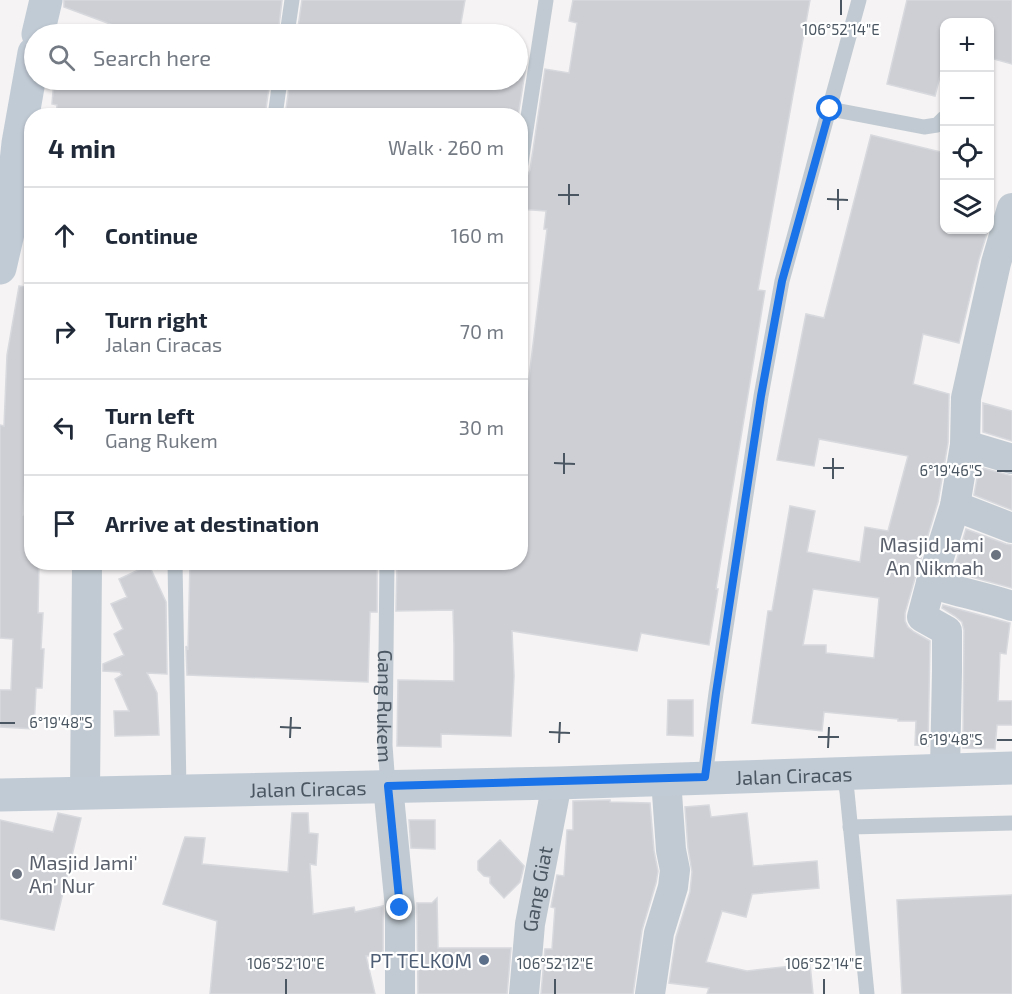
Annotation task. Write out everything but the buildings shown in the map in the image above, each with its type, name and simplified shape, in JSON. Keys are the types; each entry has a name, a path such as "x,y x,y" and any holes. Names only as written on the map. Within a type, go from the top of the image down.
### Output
{"street":[{"path":"40,24 46,0"},
{"path":"24,108 27,90"},
{"path":"0,268 9,229 24,109"},
{"path":"945,770 947,631 922,617 955,506 965,445 966,398 1004,265 1012,208"},
{"path":"965,445 1012,459"},
{"path":"955,506 1012,528"},
{"path":"86,793 87,570"},
{"path":"931,583 954,591 987,597 1012,606"},
{"name":"Jalan Ciracas","path":"0,795 557,783 1012,768"},
{"path":"650,994 659,933 673,887 675,870 671,850 666,779"},
{"name":"Gang Giat","path":"524,994 530,924 557,783"},
{"name":"Gang Rukem","path":"388,786 400,908 400,994"}],"lane":[{"path":"288,24 292,0"},
{"path":"528,117 546,0"},
{"path":"705,777 761,396 782,281 859,0"},
{"path":"276,108 279,90"},
{"path":"830,109 924,127 940,122"},
{"path":"175,570 179,790"},
{"name":"Gang Rukem","path":"387,570 385,745 388,786"},
{"path":"843,773 847,792 867,994"},
{"path":"850,827 1012,823"}],"place":[{"name":"Masjid Jami An Nikmah","path":"996,555"},
{"name":"Masjid Jami' An' Nur","path":"17,874"},
{"name":"PT TELKOM","path":"484,960"}],"route":[{"path":"400,908 388,786 705,777 761,396 782,281 830,109"}]}
